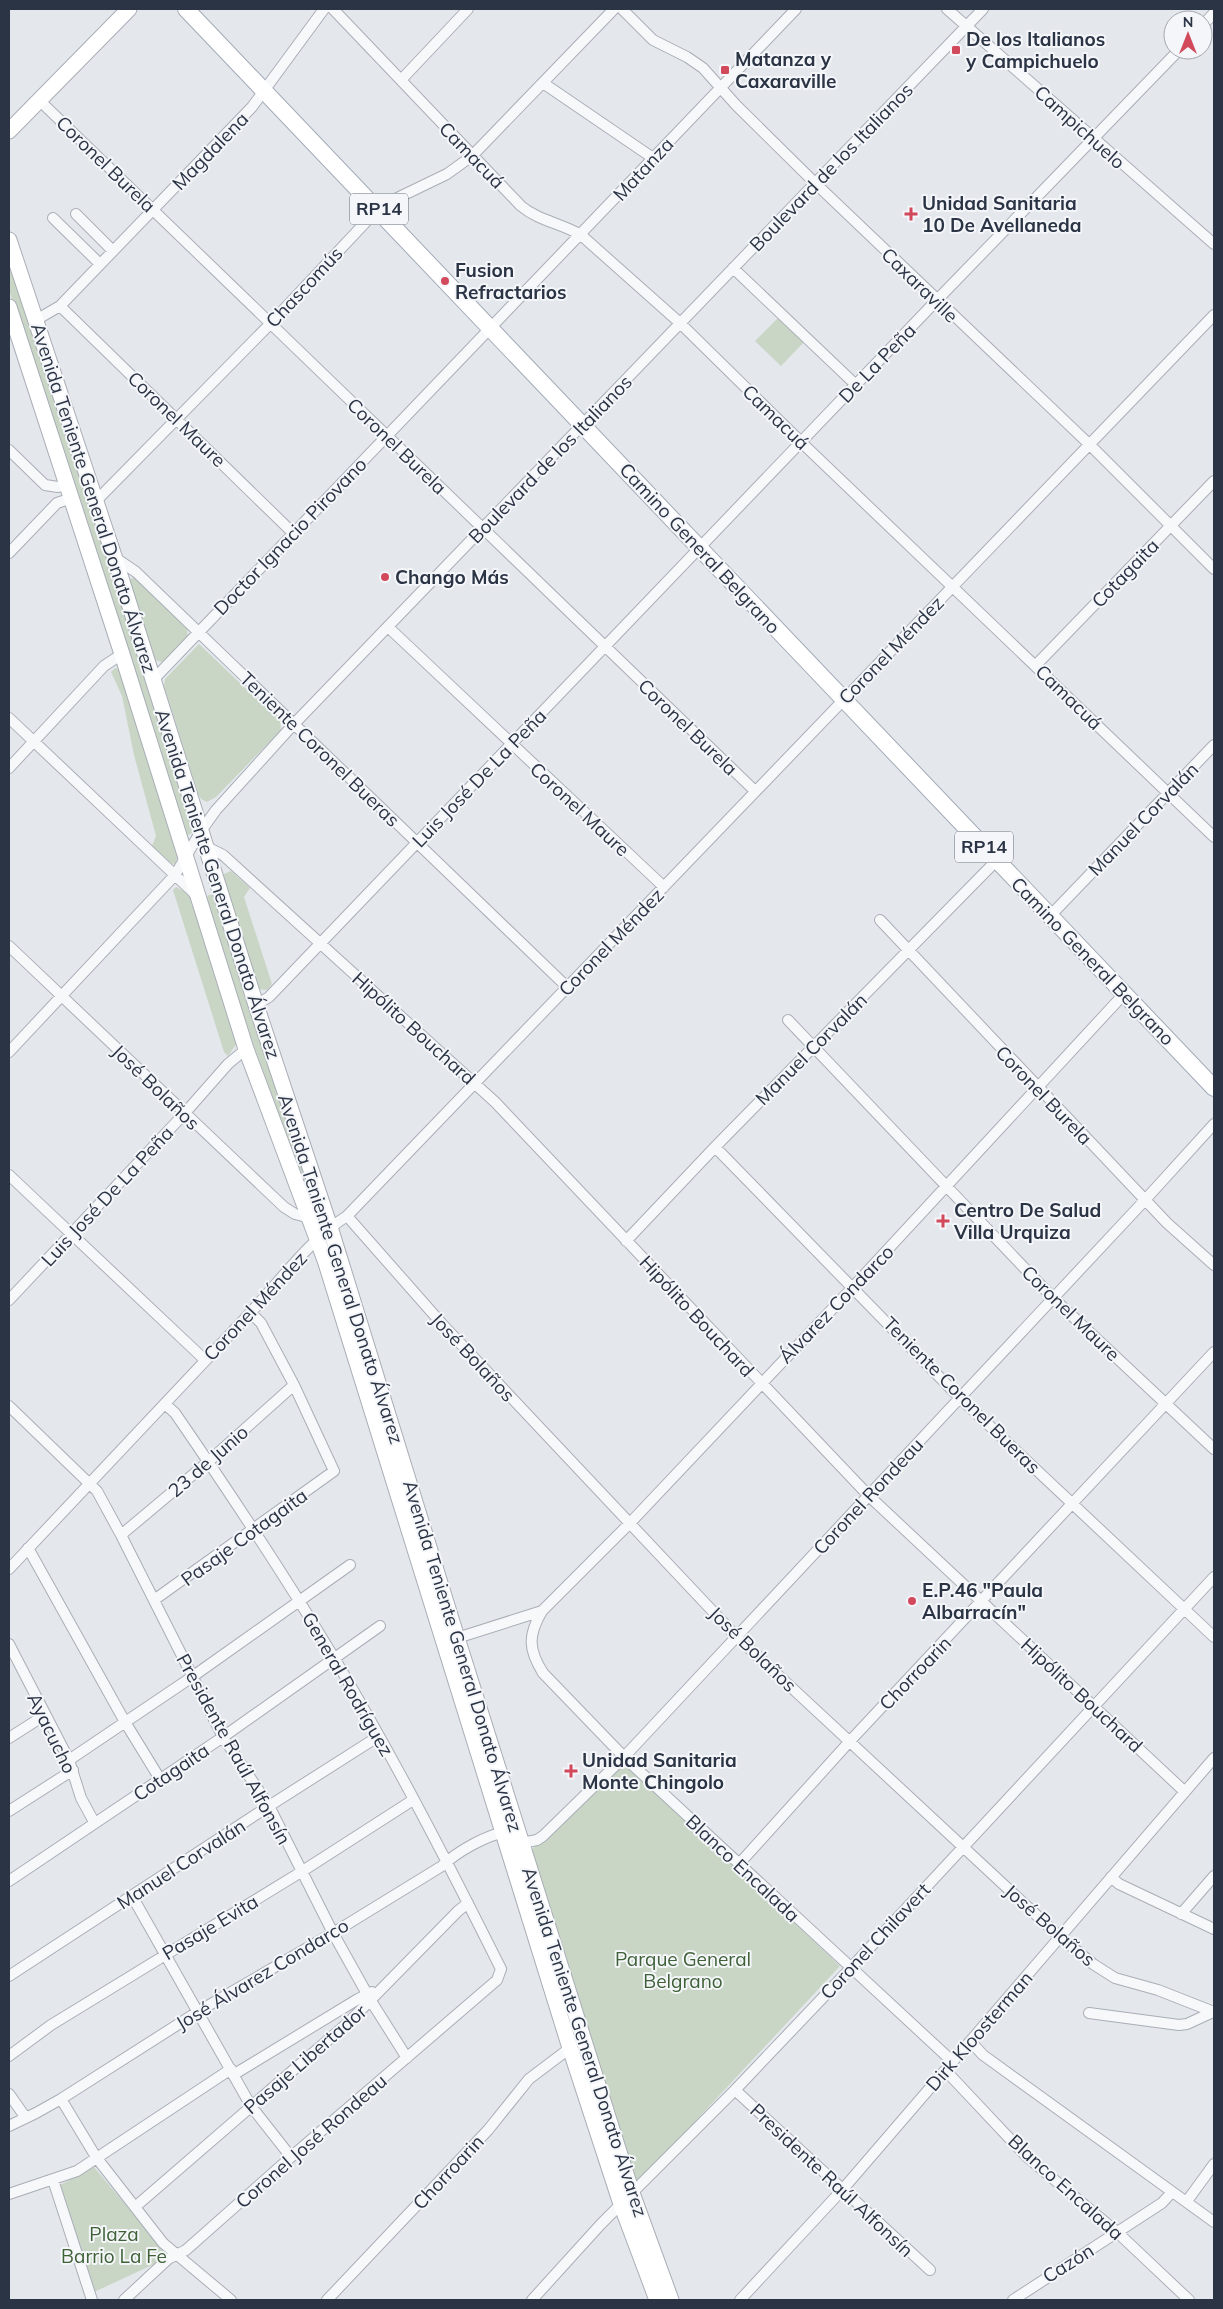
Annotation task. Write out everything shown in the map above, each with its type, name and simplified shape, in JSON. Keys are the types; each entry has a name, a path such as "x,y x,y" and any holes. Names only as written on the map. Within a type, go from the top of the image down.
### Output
{"main road":[{"path":"9,131 129,9"},
{"name":"Camino General Belgrano","path":"186,9 584,425 843,700 1214,1086"},
{"name":"Avenida Teniente General Donato Álvarez","path":"9,240 114,556 256,1005 330,1227 632,2193 671,2300"},
{"name":"Avenida Teniente General Donato Álvarez","path":"9,307 14,341 65,495 122,654 246,1049 317,1239 570,2048 621,2204 657,2300"}],"street":[{"name":"Magdalena","path":"36,320 60,306 266,92 324,9"},
{"name":"Camacuá","path":"333,9 472,156 530,213 581,235 680,323 801,442 1214,837"},
{"path":"401,80 468,9"},
{"name":"Chascomús","path":"95,502 271,324 378,209 387,202 447,174 472,156 614,9"},
{"name":"Caxaraville","path":"622,9 653,40 696,62 815,183 936,301 1090,445 1214,569"},
{"name":"Matanza","path":"490,328 581,235 720,86 796,9"},
{"name":"Campichuelo","path":"947,9 1214,244"},
{"name":"Boulevard de los Italianos","path":"9,1052 175,875 216,810 293,725 983,9"},
{"name":"De La Peña","path":"700,548 1170,60"},
{"path":"543,83 653,158"},
{"name":"Coronel Burela","path":"39,100 755,791"},
{"path":"76,214 113,251"},
{"path":"54,218 100,264"},
{"path":"733,268 856,385"},
{"name":"Coronel Maure","path":"60,306 293,533"},
{"name":"Coronel Méndez","path":"9,1569 251,1313 317,1239 330,1227 347,1216 566,986 664,888 952,586 1214,316"},
{"name":"Doctor Ignacio Pirovano","path":"153,680 490,328"},
{"path":"9,450 41,482 65,495"},
{"path":"51,488 58,487 65,495"},
{"name":"Cotagaita","path":"1036,665 1170,526 1212,489"},
{"path":"9,553 65,495"},
{"name":"Luis José De La Peña","path":"256,1005 269,997 700,548"},
{"name":"Teniente Coronel Bueras","path":"114,556 136,572 566,986"},
{"name":"Coronel Maure","path":"388,627 664,888"},
{"path":"9,768 104,666 122,654"},
{"path":"9,718 198,896"},
{"name":"Manuel Corvalán","path":"1050,916 1214,744"},
{"name":"Hipólito Bouchard","path":"207,847 218,852 321,943 502,1109 869,1496 1184,1792"},
{"name":"Manuel Corvalán","path":"626,1241 715,1146 997,860"},
{"name":"Coronel Burela","path":"880,920 1038,1089 1168,1223 1214,1265"},
{"name":"José Bolaños","path":"9,946 284,1207 295,1214 310,1218"},
{"name":"Álvarez Condarco","path":"457,1638 542,1611 630,1523 853,1287 1124,994"},
{"name":"Coronel Maure","path":"788,1020 1052,1297 1214,1449"},
{"name":"Luis José De La Peña","path":"9,1300 184,1114 228,1064 246,1049"},
{"name":"Coronel Rondeau","path":"520,1836 543,1836 624,1756 869,1496 1052,1297 1146,1200 1214,1124"},
{"name":"Teniente Coronel Bueras","path":"715,1146 960,1398 1214,1637"},
{"path":"9,1175 205,1360"},
{"name":"José Bolaños","path":"347,1216 442,1325 736,1636 1060,1937 1093,1964 1115,1978 1158,1990 1214,2012"},
{"path":"251,1313 261,1323 294,1385"},
{"name":"Chorroarin","path":"739,1864 850,1741 1214,1352"},
{"name":"23 de Junio","path":"121,1534 208,1462 294,1385"},
{"name":"Pasaje Cotagaita","path":"154,1600 333,1473 334,1468 294,1385"},
{"name":"General Rodríguez","path":"165,1404 175,1413 254,1529 299,1600 379,1736 501,1968 497,1980"},
{"name":"Presidente Raúl Alfonsín","path":"9,1406 90,1483 121,1534 223,1737 269,1806 333,1933 369,1998 407,2058"},
{"path":"28,1548 125,1722 160,1779"},
{"path":"9,1811 125,1722 350,1565"},
{"name":"Coronel Chilavert","path":"532,2300 601,2224 735,2090 1214,1577"},
{"name":"Blanco Encalada","path":"542,1611 534,1626 531,1648 535,1661 543,1673 624,1756 850,1968 954,2062"},
{"name":"Cotagaita","path":"9,1881 223,1737 380,1626"},
{"name":"Ayacucho","path":"9,1644 14,1664 21,1671 71,1765 81,1798 94,1822"},
{"path":"9,1738 45,1715"},
{"name":"Manuel Corvalán","path":"9,1976 379,1736"},
{"name":"Dirk Kloosterman","path":"740,2300 843,2189 1214,1758"},
{"name":"Pasaje Evita","path":"9,2056 52,2025 301,1872 413,1800"},
{"name":"José Álvarez Condarco","path":"9,2126 61,2099 199,2011 333,1933 446,1862 504,1839 520,1836"},
{"path":"1181,1914 1214,1876"},
{"path":"1111,1877 1119,1884 1214,1929"},
{"path":"132,1896 199,2011 251,2106 291,2156"},
{"name":"Pasaje Libertador","path":"135,2207 251,2106 380,1989 468,1903"},
{"name":"Coronel José Rondeau","path":"124,2300 168,2259 186,2250 291,2156 497,1980"},
{"path":"9,2194 77,2171 96,2156 232,2072 369,1998"},
{"name":"José Bolaños","path":"1089,2013 1179,2025 1187,2024 1214,2012"},
{"path":"971,2042 983,2055 1214,2222"},
{"name":"Chorroarin","path":"328,2300 488,2130 529,2078 570,2048"},
{"name":"Blanco Encalada","path":"946,2071 1027,2156 1117,2232 1189,2300"},
{"name":"Presidente Raúl Alfonsín","path":"735,2090 930,2270"},
{"path":"9,2094 26,2118"},
{"path":"61,2099 96,2156 163,2243 231,2300"},
{"path":"1187,2201 1214,2164"},
{"path":"53,2180 92,2300"},
{"name":"Cazón","path":"1012,2300 1162,2203 1172,2192"}],"green space":[{"path":"9,255 194,828 195,832 187,835 9,290"},
{"path":"778,318 804,342 781,366 755,341"},
{"path":"134,577 187,628 188,639 162,662 155,660 128,583"},
{"path":"199,644 280,721 281,730 216,797 207,802 201,799 198,794 164,686 165,679"},
{"path":"115,668 120,669 178,853 176,863 172,864 152,846 156,836 134,755 122,696 111,672"},
{"path":"231,871 250,888 244,897 272,984 267,990 258,989 223,878 224,874"},
{"path":"176,887 189,894 237,1043 228,1056 224,1052 173,890"},
{"path":"208,895 212,895 216,899 320,1216 316,1215 254,1046 206,901"},
{"name":"Parque General Belgrano","path":"626,1763 840,1966 634,2187 529,1852"},
{"name":"Plaza Barrio La Fe","path":"94,2167 165,2252 163,2260 94,2292 58,2186"}],"place":[{"name":"De los Italianos y Campichuelo","path":"956,50"},
{"name":"Matanza y Caxaraville","path":"725,70"},
{"name":"Unidad Sanitaria 10 De Avellaneda","path":"911,214"},
{"name":"Fusion Refractarios","path":"445,281"},
{"name":"Chango Más","path":"385,577"},
{"name":"Centro De Salud Villa Urquiza","path":"943,1221"},
{"name":"E.P.46 \"Paula Albarracín\"","path":"912,1601"},
{"name":"Unidad Sanitaria Monte Chingolo","path":"571,1771"}]}
